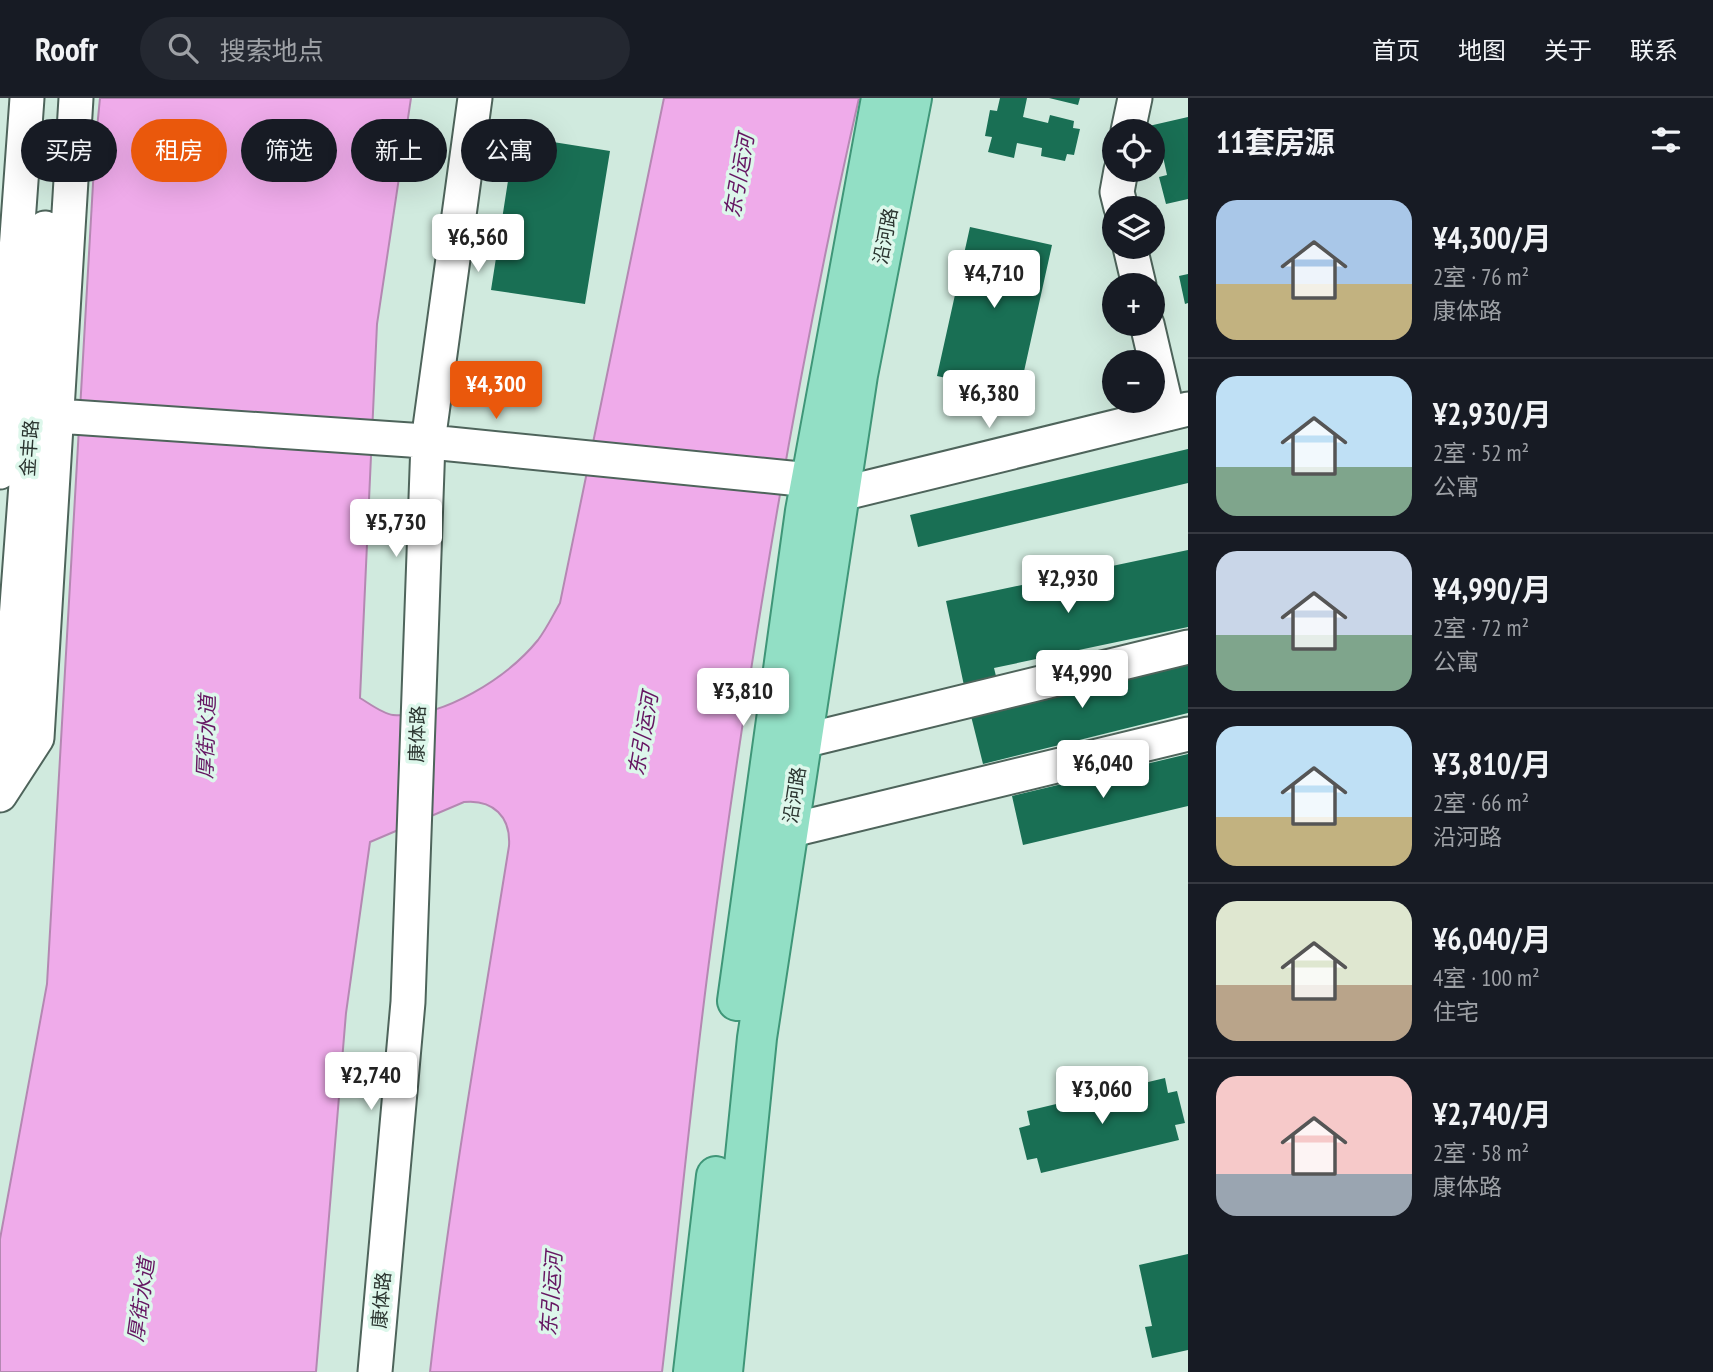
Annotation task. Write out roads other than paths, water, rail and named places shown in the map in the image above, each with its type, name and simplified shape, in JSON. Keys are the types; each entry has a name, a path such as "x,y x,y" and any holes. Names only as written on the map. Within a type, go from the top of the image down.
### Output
{"main road":[{"name":"沿河路","path":"693,1372 739,979 768,765 881,98"},
{"name":"沿河路","path":"723,1372 757,1038 803,741 815,485 858,375 912,98"}],"street":[{"name":"金丰路","path":"0,472 27,98"},
{"name":"金丰路","path":"0,796 12,673 55,98"},
{"path":"0,796 37,738 76,98"},
{"name":"康体路","path":"375,1372 408,1002 419,678 415,441 475,98"},
{"path":"1131,119 1135,98"},
{"path":"57,416 415,441 584,457 815,485 1178,411 1151,336"},
{"path":"803,741 1188,647"},
{"path":"789,831 1188,734"}],"water":[{"path":"100,98 411,98 408,119 351,119 351,182 398,182 377,324 360,698 393,715 433,710 453,703 492,681 510,668 538,640 560,603 664,98 859,98 794,415 741,733 704,1000 662,1372 430,1372 456,1174 509,846 507,826 498,812 484,804 464,802 370,842 346,1013 316,1372 0,1372 0,1239 47,984 93,182 117,182 117,119 98,119"}],"water label":[{"name":"东引运河","path":"739,176"},
{"name":"东引运河","path":"643,734"},
{"name":"厚街水道","path":"206,737"},
{"name":"东引运河","path":"551,1294"},
{"name":"厚街水道","path":"141,1300"}]}
